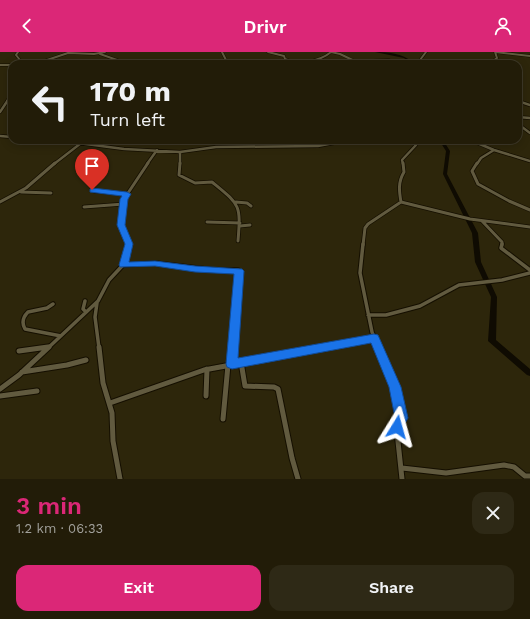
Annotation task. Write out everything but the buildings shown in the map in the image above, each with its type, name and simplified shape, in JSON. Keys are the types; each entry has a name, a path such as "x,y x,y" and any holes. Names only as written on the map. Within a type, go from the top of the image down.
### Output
{"street":[{"path":"18,52 16,55 20,60"},
{"path":"48,60 65,54 77,52 105,52"},
{"path":"268,52 282,55 288,60"},
{"path":"304,60 328,55 331,52 340,54 353,60"},
{"path":"419,60 426,52"},
{"path":"495,52 530,56"},
{"path":"99,53 117,60"},
{"path":"0,112 8,101"},
{"path":"0,202 20,192 80,144 180,152 216,147 318,146 328,144"},
{"path":"401,202 399,188 400,178 404,172 402,160 416,144"},
{"path":"480,144 530,161"},
{"path":"120,479 113,441 112,413 103,383 95,317 98,301 109,280 124,265 129,244 121,225 124,199 157,150"},
{"path":"494,150 480,158 472,171 476,182 509,201 530,210"},
{"path":"180,152 181,158 179,164 179,175 195,183 212,182 236,202 240,216 238,241"},
{"path":"95,182 92,190 127,194"},
{"path":"20,192 51,193"},
{"path":"236,202 247,203 251,206"},
{"path":"402,479 397,427 401,418 391,375 374,338 360,273 365,228 371,221 401,202 424,206 465,218 530,227"},
{"path":"84,207 95,204 124,204"},
{"path":"482,221 502,242 501,248 530,270"},
{"path":"207,222 250,225"},
{"path":"124,265 155,263 208,270 238,270 230,364 223,419"},
{"path":"368,315 386,316 420,306 459,285 502,280 530,273"},
{"path":"85,301 83,309 86,312"},
{"path":"0,389 21,372 98,301"},
{"path":"53,304 47,308 28,312 23,319 23,325 25,329 61,336"},
{"path":"110,403 207,369 374,338"},
{"path":"19,351 48,347"},
{"path":"21,372 67,366 86,360"},
{"path":"241,362 244,385 249,387 278,388 292,458 298,479"},
{"path":"206,396 207,369"},
{"path":"0,396 37,391"},
{"path":"402,468 446,473 504,465 514,467 525,476 530,476"}],"waterway":[{"path":"376,52 405,57 409,60"},
{"path":"444,144 448,151 445,174 475,233 478,262 494,297 492,341 530,373"}],"route":[{"path":"92,190 127,194 124,197 121,225 129,244 124,265 155,263 195,269 239,271 232,364 297,353 356,340 374,338 395,387 401,418 397,427"}]}
